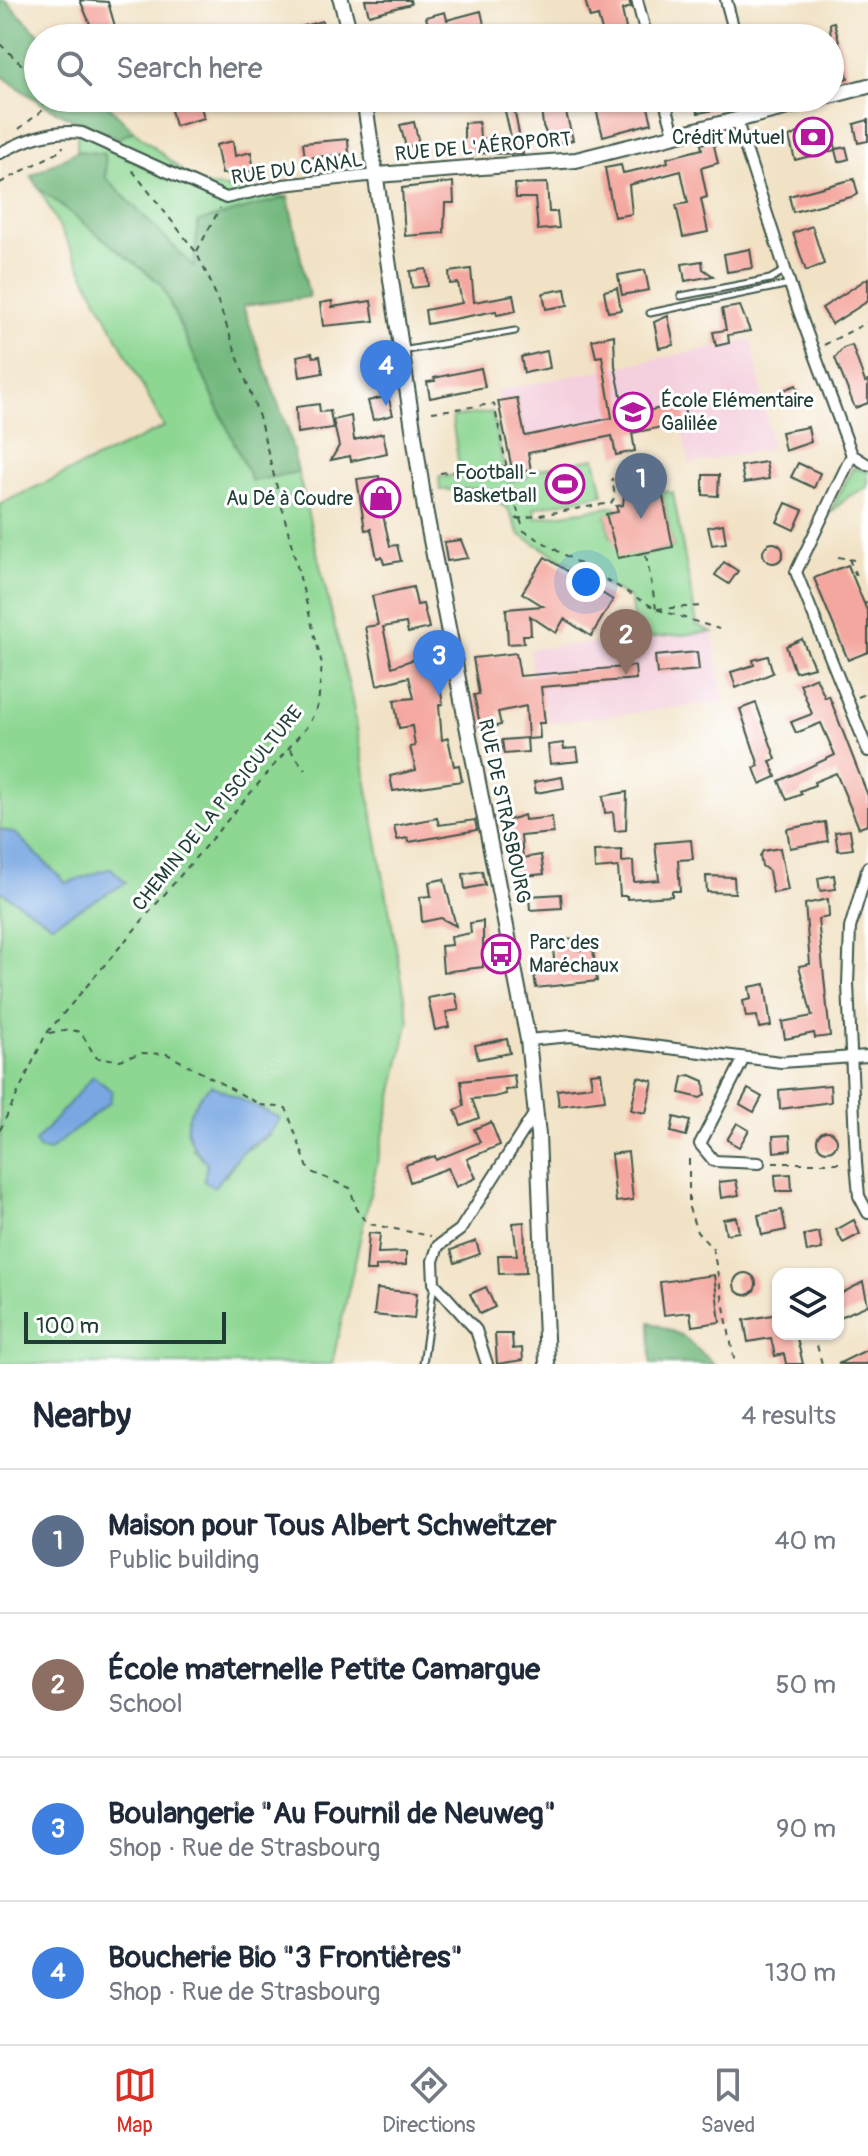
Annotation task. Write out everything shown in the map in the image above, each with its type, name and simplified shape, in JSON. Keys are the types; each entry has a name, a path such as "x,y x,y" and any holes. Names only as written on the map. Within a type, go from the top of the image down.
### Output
{"main road":[{"path":"341,0 347,24"},
{"name":"RUE DE L'AÉROPORT","path":"844,92 868,86"},
{"name":"RUE DE STRASBOURG","path":"366,112 440,591 528,1040 536,1110 547,1364"},
{"name":"RUE DE L'AÉROPORT","path":"377,175 549,164 773,112"}],"street":[{"path":"637,0 643,24"},
{"path":"726,0 732,24"},
{"path":"668,112 675,137"},
{"path":"757,112 758,116"},
{"path":"737,122 813,351 852,455 868,465"},
{"name":"RUE DU CANAL","path":"0,153 22,141 55,132 82,133 121,148 211,194 226,198 283,185 377,175"},
{"path":"852,455 796,572 868,751"},
{"path":"868,867 850,928 856,1162 859,1196 868,1213"},
{"path":"528,1040 571,1036 781,1062 868,1056"},
{"path":"744,1058 700,1144 714,1161 763,1163"},
{"path":"487,1364 476,1330 434,1283 435,1252 460,1230 536,1110"}],"lane":[{"path":"681,296 770,279 786,271"},
{"path":"650,313 790,284"},
{"path":"401,352 515,331"},
{"path":"423,1364 434,1283"}],"path":[{"path":"0,44 24,67"},
{"path":"14,132 40,112"},
{"path":"0,183 62,150 63,144 73,144"},
{"name":"CHEMIN DE LA PISCICULTURE","path":"0,1130 46,1034 290,748 318,705 322,664 259,417 212,285 196,252 128,166"},
{"path":"196,252 226,198"},
{"path":"813,351 868,322"},
{"path":"432,412 494,404 517,519 527,533 656,609 719,629"},
{"path":"440,473 506,466"},
{"path":"517,519 611,503 615,497 612,478"},
{"path":"512,493 530,491"},
{"path":"646,556 656,609"},
{"path":"838,557 852,559 857,578 854,579"},
{"path":"656,609 701,606"},
{"path":"290,748 305,770"},
{"path":"46,1034 79,1031 85,1034 97,1058 120,1060 142,1053 167,1054 261,1105 286,1108 302,1159 309,1171 350,1188 358,1213 369,1224 448,1238"},
{"path":"689,1159 689,1208 697,1232 713,1249 735,1364"},
{"path":"763,1163 856,1162"},
{"path":"816,1340 822,1364"}],"shaded area":[{"name":"École Elémentaire Galilée","path":"752,340 772,448 690,464 680,424 632,433 635,451 616,455 612,437 529,453 531,470 513,473 496,391"},
{"path":"712,632 724,702 548,723 545,704 534,703 530,649"}],"green space":[{"path":"0,0 5,0 29,24 24,24 24,91 0,74"},
{"path":"58,112 115,112 134,131 119,138"},
{"path":"77,124 119,138 134,131 198,184 288,197 198,222 194,268 106,178 105,154 77,151"},
{"path":"77,151 105,154 106,178 194,267 198,222 288,197 309,297 243,306 289,434 298,472 252,481 161,284 39,188 31,176"},
{"path":"39,188 161,284 252,481 298,472 352,700 409,1020 332,1364 0,1364 0,504 164,427","holes":["271,1135 240,1154 226,1176 204,1181 207,1163 192,1148"]},
{"path":"492,412 507,481 527,478 526,472 595,458 603,494 534,508 536,518 616,506 618,512 606,515 610,536 642,556 673,547 663,497 648,500 647,492 661,490 673,493 697,625 712,632 637,639 630,599 520,535 508,509 476,489 440,490 439,477 460,475 452,417"},
{"path":"853,468 868,471 868,487 849,496 829,514"},
{"path":"650,1322 681,1335 714,1364 651,1364"}],"water":[{"path":"0,829 16,834 66,883 111,868 126,883 52,924 0,891"},
{"path":"93,1076 112,1091 110,1102 49,1151 39,1149 35,1142"},
{"path":"211,1085 280,1118 267,1135 242,1152 213,1187 204,1181 207,1163 191,1142 187,1123 194,1105"}],"building":[{"path":"80,0 108,2 114,24 90,24"},
{"path":"365,0 410,0 411,4 369,15"},
{"path":"585,0 629,0 631,7 622,10 625,24 600,24 598,16 590,18"},
{"path":"481,11 484,24 428,24 426,17 445,12 447,20"},
{"path":"172,112 202,112 204,118 175,126"},
{"path":"505,112 515,112 523,154 464,153 464,123 479,122 480,139 511,137"},
{"path":"542,112 566,112 573,140 551,145 543,126"},
{"path":"597,112 649,112 652,123 603,136"},
{"path":"868,120 868,141 858,143 854,124"},
{"path":"414,122 419,144 406,147 400,125"},
{"path":"814,126 815,130 830,126 836,149 846,147 849,159 838,162 835,150 795,160 789,137"},
{"path":"348,139 349,154 305,158 303,143"},
{"path":"233,141 235,156 251,152 254,171 222,174 216,145"},
{"path":"713,141 718,163 701,168 707,197 701,199 708,232 683,237 676,205 688,203 681,171 629,185 632,214 614,217 605,168 621,165 623,173 651,167 668,162 667,158 702,149 701,144"},
{"path":"854,179 858,194 793,212 789,196"},
{"path":"453,182 454,203 445,203 444,233 405,236 402,188"},
{"path":"547,183 549,212 557,212 559,228 538,230 535,198 516,198 515,184"},
{"path":"812,226 824,264 806,271 793,233"},
{"path":"750,249 753,268 727,272 724,254"},
{"path":"702,261 703,269 713,276 685,281 682,264"},
{"path":"426,269 428,286 412,288 410,271"},
{"path":"471,269 474,302 513,295 516,311 497,315 496,311 427,324 425,310 462,303 458,283 450,284 449,272"},
{"path":"645,270 649,290 622,295 618,275"},
{"path":"868,278 868,301 832,324 822,308"},
{"path":"617,288 621,310 608,312 604,291"},
{"path":"565,289 568,305 546,309 543,293"},
{"path":"332,301 332,307 371,301 374,321 323,326 320,303"},
{"path":"740,306 750,331 728,335 729,343 716,346 713,332 726,330 722,309"},
{"path":"668,316 674,345 659,348 654,322"},
{"path":"614,335 615,366 625,415 683,404 687,422 632,433 635,451 616,455 612,436 528,453 531,470 513,474 498,401 517,398 525,436 612,418 602,356 596,357 592,340"},
{"path":"852,345 865,382 868,381 868,403 855,408 835,358 843,348"},
{"path":"547,351 550,368 524,373 521,357"},
{"path":"312,353 313,357 320,356 323,373 300,377 297,356"},
{"path":"481,368 485,387 430,398 427,382"},
{"path":"796,385 802,400 786,406 781,391"},
{"path":"388,396 393,415 373,420 368,401"},
{"path":"319,404 320,412 330,411 333,428 297,433 296,407"},
{"path":"351,416 354,440 383,433 387,453 351,461 350,456 331,460 339,446 333,420"},
{"path":"808,427 811,442 785,451 781,432"},
{"path":"766,462 769,479 744,483 741,466"},
{"path":"798,463 820,473 814,488 791,477"},
{"path":"703,475 719,475 718,496 703,495"},
{"path":"379,476 383,501 380,502 390,546 397,545 401,561 384,564 382,557 377,558 371,529 365,530 357,479"},
{"path":"640,483 648,500 663,497 673,547 618,558 606,514 618,512 616,506 623,505 625,486"},
{"path":"786,503 803,510 794,530 777,522"},
{"path":"723,524 726,543 712,545 708,527"},
{"path":"461,540 468,558 447,561 444,542"},
{"path":"773,543 780,546 783,553 780,560 773,563 766,560 763,553 766,546"},
{"path":"545,557 613,600 591,636 564,619 556,633 530,616 531,635 523,635 524,643 508,644 506,609 543,606 522,593"},
{"path":"724,562 738,571 729,584 715,575"},
{"path":"848,565 868,613 868,652 848,660 814,578"},
{"path":"413,587 417,605 423,604 429,628 408,633 406,623 383,627 392,667 434,652 443,704 439,705 442,740 448,738 454,766 459,765 462,781 393,791 390,776 416,770 410,747 415,746 412,726 399,728 394,700 414,698 409,677 377,685 365,627 378,625 372,596"},
{"path":"802,639 814,667 795,672 786,646"},
{"path":"697,652 699,670 657,674 655,656"},
{"path":"516,653 520,676 635,666 636,679 541,687 545,723 539,723 540,738 528,739 526,706 498,712 501,725 481,729 474,695 479,694 473,658"},
{"path":"768,656 773,673 736,688 731,672 754,665 753,660"},
{"path":"816,677 825,698 829,696 868,796 868,825 859,828 836,773 814,782 815,785 800,791 802,794 787,800 779,781 835,755 821,723 796,733 791,722 812,714 800,684"},
{"path":"756,703 776,759 770,761 776,777 760,784 754,768 759,766 740,709"},
{"path":"527,738 528,752 504,754 502,740"},
{"path":"563,743 564,749 577,748 579,761 550,764 548,745"},
{"path":"562,777 564,788 536,793 534,782"},
{"path":"627,792 626,830 615,831 613,812 605,813 603,796"},
{"path":"524,815 525,820 552,817 553,833 521,836 523,858 541,855 544,874 513,877 503,822"},
{"path":"437,818 439,825 475,820 477,830 409,842 408,838 397,840 394,826"},
{"path":"825,822 828,841 790,848 787,829"},
{"path":"850,830 853,849 838,851 835,832"},
{"path":"691,840 693,859 678,860 680,891 672,891 672,896 627,899 627,896 620,896 618,867 595,869 594,851 622,850 622,862 633,861 634,882 659,880 655,843"},
{"path":"780,848 788,890 773,893 769,871 762,866 760,856 763,851"},
{"path":"482,871 485,885 465,889 463,874"},
{"path":"834,875 836,889 820,891 818,878"},
{"path":"706,876 734,877 735,893 707,892"},
{"path":"444,879 456,926 441,918 422,922 420,897 431,896 429,882"},
{"path":"561,894 562,908 530,910 529,896"},
{"path":"828,899 829,917 818,919 830,1036 815,1038 814,1033 785,1039 782,1022 812,1016 799,966 810,964 805,904"},
{"path":"483,921 483,967 443,972 441,946 452,945 451,937 471,933 470,923"},
{"path":"578,939 579,950 593,949 597,981 536,988 534,973 555,970 553,948 562,947 561,940"},
{"path":"765,984 771,1026 759,1028 757,1016 746,1017 743,1001 751,999 749,987"},
{"path":"455,993 459,1010 446,1012 449,1027 435,1030 428,998"},
{"path":"507,1039 510,1053 478,1059 475,1045"},
{"path":"601,1072 605,1100 559,1106 557,1090 592,1086 590,1073"},
{"path":"514,1075 516,1089 505,1090 506,1094 494,1097 472,1099 479,1118 461,1125 455,1110 464,1106 461,1081"},
{"path":"690,1075 704,1081 705,1095 700,1098 680,1093 683,1077"},
{"path":"638,1077 653,1081 646,1113 631,1110"},
{"path":"830,1085 831,1102 780,1109 779,1090"},
{"path":"748,1089 762,1097 754,1112 740,1104"},
{"path":"674,1117 690,1121 686,1136 671,1132"},
{"path":"491,1122 500,1145 467,1159 476,1178 456,1187 448,1168 410,1182 405,1165 435,1156 436,1160 480,1142 474,1129"},
{"path":"737,1123 749,1130 739,1147 727,1140"},
{"path":"827,1131 834,1134 837,1141 834,1148 827,1151 820,1148 817,1141 820,1134"},
{"path":"790,1135 791,1150 774,1152 773,1136"},
{"path":"628,1152 633,1200 616,1202 611,1154"},
{"path":"791,1174 792,1191 776,1191 775,1175"},
{"path":"736,1180 739,1195 721,1198 719,1182"},
{"path":"782,1210 786,1230 762,1235 758,1215"},
{"path":"736,1217 739,1232 726,1234 723,1219"},
{"path":"854,1220 860,1234 843,1243 836,1230"},
{"path":"524,1222 526,1273 499,1274 498,1255 517,1255 513,1223"},
{"path":"819,1232 822,1249 807,1252 804,1235"},
{"path":"369,1233 380,1234 378,1253 406,1252 406,1265 376,1266 376,1271 366,1271"},
{"path":"476,1241 480,1254 455,1263 451,1250"},
{"path":"745,1273 753,1276 756,1284 753,1292 745,1295 737,1292 734,1284 737,1276"},
{"path":"714,1275 720,1322 692,1326 690,1312 664,1315 660,1282"},
{"path":"863,1282 868,1305 844,1315 844,1292"},
{"path":"486,1287 495,1307 480,1314 470,1294"},
{"path":"377,1289 417,1293 414,1319 374,1315"},
{"path":"772,1315 772,1340 797,1340 803,1364 786,1364 784,1354 775,1356 771,1338 748,1342 744,1320"},
{"path":"495,1334 512,1334 513,1349 522,1348 523,1360 497,1364"},
{"path":"868,1349 868,1364 838,1364"}],"place":[{"name":"Crédit Mutuel","path":"813,137"},
{"name":"Boucherie Bio \"3 Frontières\"","path":"386,406"},
{"name":"École Elémentaire Galilée","path":"633,412"},
{"name":"Football - Basketball","path":"565,484"},
{"name":"Au Dé à Coudre","path":"381,498"},
{"name":"Maison pour Tous Albert Schweitzer","path":"641,519"},
{"name":"École maternelle Petite Camargue","path":"626,675"},
{"name":"Boulangerie \"Au Fournil de Neuweg\"","path":"439,696"},
{"name":"Parc des Maréchaux","path":"501,954"}]}
